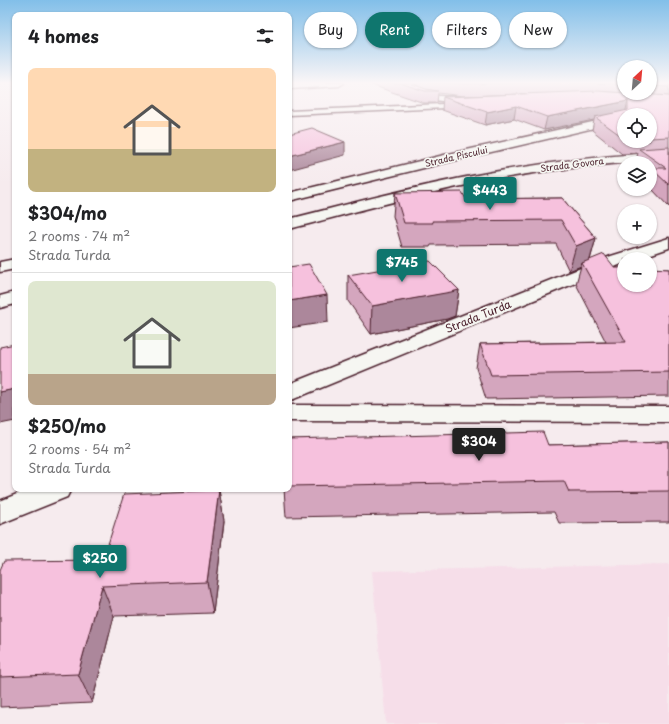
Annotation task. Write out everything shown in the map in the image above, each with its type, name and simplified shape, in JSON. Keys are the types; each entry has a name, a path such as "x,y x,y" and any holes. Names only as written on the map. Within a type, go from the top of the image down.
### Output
{"street":[{"name":"Strada Piscului","path":"292,196 444,159 617,120"},
{"name":"Strada Govora","path":"292,223 422,190 507,172 608,159 669,156"},
{"name":"Strada Turda","path":"292,392 617,260 669,243"},
{"path":"0,267 12,265"},
{"path":"0,302 12,299"},
{"path":"292,413 669,414"},
{"path":"0,513 50,492"}],"shaded area":[{"path":"669,564 669,724 386,724 372,571"}],"building":[{"path":"595,117 617,117 617,133"},
{"path":"657,117 669,117 669,137 657,138"},
{"path":"312,128 345,142 292,155 292,133"},
{"path":"669,147 669,185 657,174 657,168 666,168 657,162 657,156 649,156 639,149"},
{"path":"462,192 466,199 562,198 596,238 576,246 561,220 432,221 433,223 404,223 395,193"},
{"path":"604,254 615,268 617,268 617,292 657,292 657,268 669,269 669,372 491,375 480,344 626,342 582,263"},
{"path":"430,261 459,290 372,306 348,275"},
{"path":"309,264 327,295 292,301 292,267"},
{"path":"12,345 12,390 0,392 0,347"},
{"path":"543,432 548,445 669,442 669,491 569,492 564,481 292,486 292,439"},
{"path":"219,492 207,582 102,586 78,674 0,677 0,570 4,561 103,560 124,494"}]}
